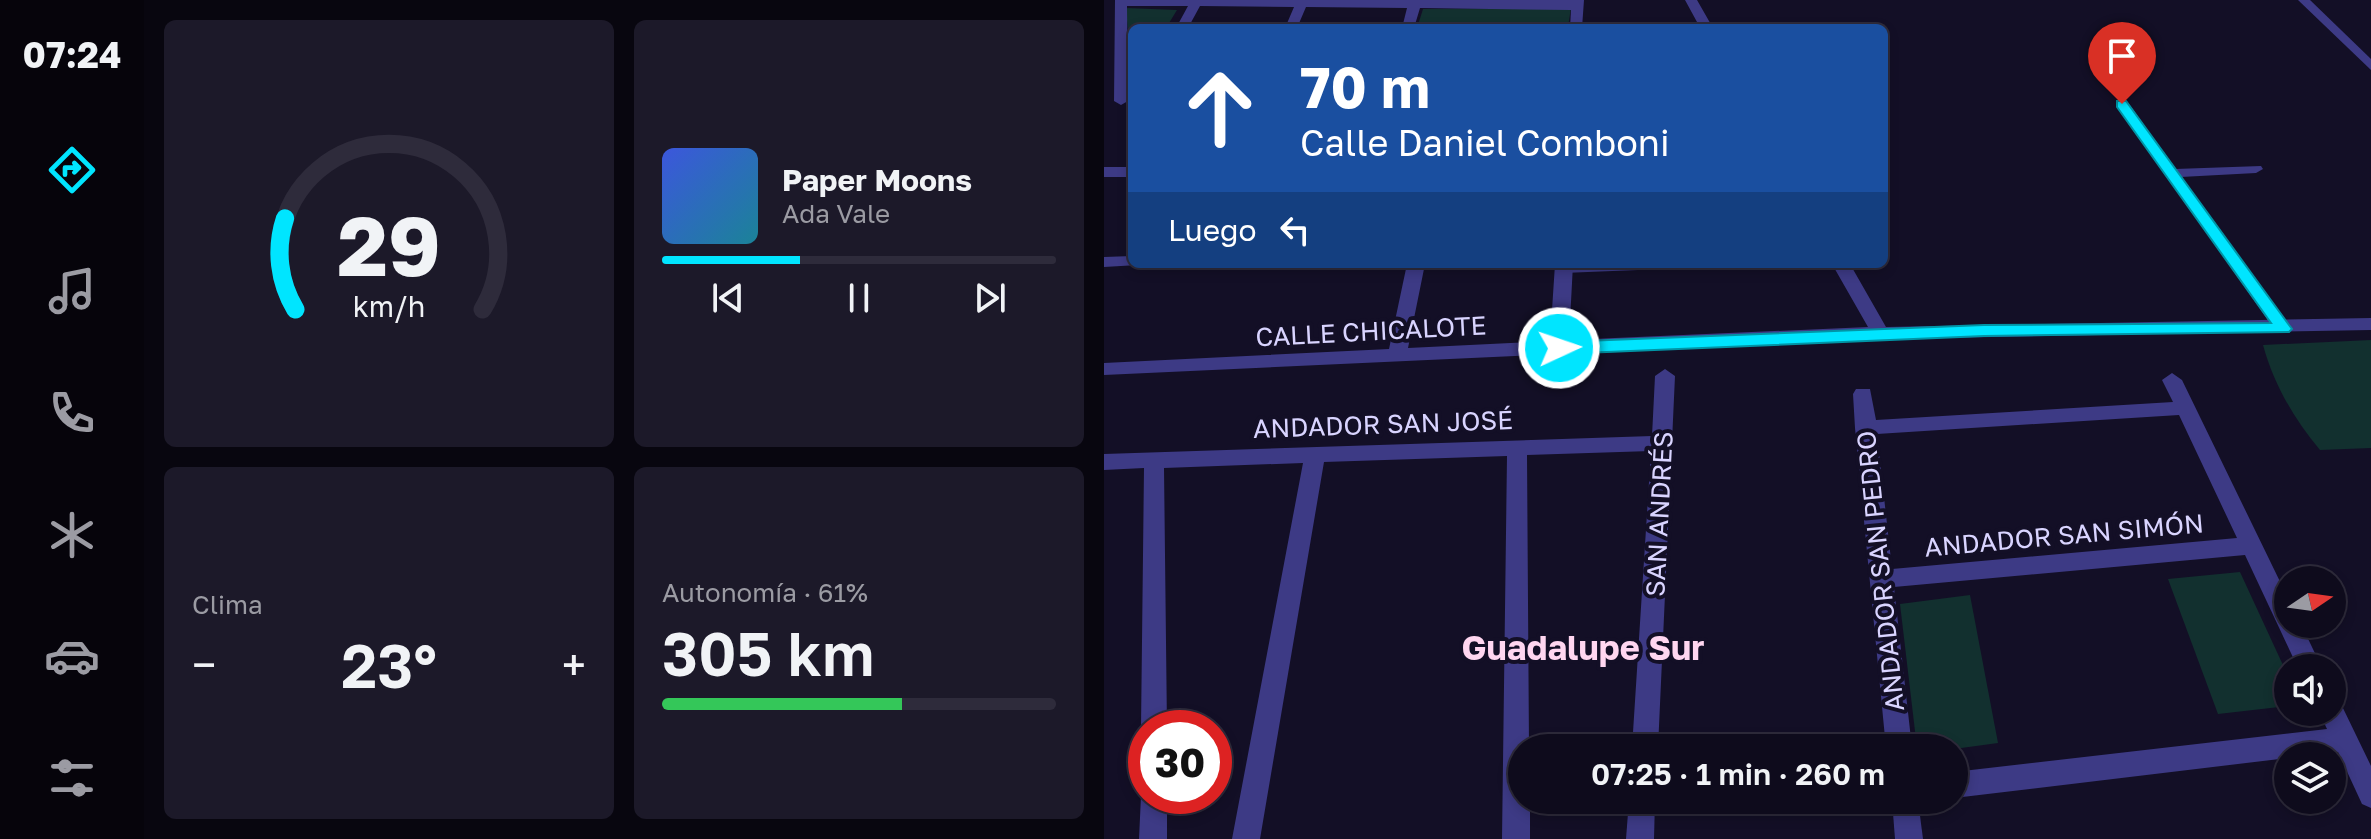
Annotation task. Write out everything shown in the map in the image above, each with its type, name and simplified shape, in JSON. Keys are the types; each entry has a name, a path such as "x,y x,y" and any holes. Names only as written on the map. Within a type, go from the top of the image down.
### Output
{"street":[{"path":"1691,0 1704,24"},
{"path":"1104,101 1127,100 1121,1 1301,5 1578,3 1576,24"},
{"path":"1184,24 1196,3"},
{"path":"1409,24 1415,3"},
{"path":"1293,24 1301,5"},
{"path":"1104,172 1128,172"},
{"path":"1104,262 1128,261"},
{"path":"1397,355 1415,268"},
{"path":"1559,348 1564,268"},
{"path":"1843,268 1880,333"},
{"name":"CALLE CHICALOTE","path":"1104,369 1880,333 2283,329 2371,324"},
{"name":"SAN ANDRÉS","path":"1646,734 1665,376"},
{"path":"2172,380 2274,594"},
{"name":"ANDADOR SAN PEDRO","path":"1863,394 1898,734"},
{"path":"1865,428 2185,408"},
{"name":"ANDADOR SAN JOSÉ","path":"1104,462 1663,443"},
{"path":"1516,839 1517,447"},
{"path":"1246,839 1315,455"},
{"path":"1154,460 1154,710"},
{"name":"ANDADOR SAN SIMÓN","path":"1881,579 2251,546"},
{"path":"2339,726 2371,795"},
{"path":"1968,783 2345,739"},
{"path":"1153,839 1154,814"},
{"path":"1640,839 1641,814"},
{"path":"1906,814 1909,839"}],"lane":[{"path":"2304,0 2371,66"},
{"path":"2122,104 2283,329"},
{"path":"2172,173 2256,169"}],"green space":[{"path":"1126,8 1177,10 1168,24 1128,24 1128,31"},
{"path":"1571,8 1568,24 1418,24 1423,9"},
{"path":"2371,340 2371,448 2320,450 2286,401 2263,345"},
{"path":"2240,572 2278,654 2274,654 2274,708 2218,714 2168,579"},
{"path":"1970,595 1998,743 1968,747 1968,734 1915,734 1900,604"}],"district":[{"name":"Guadalupe Sur","path":"1583,647"}],"route":[{"path":"1559,348 1984,330 2283,329 2122,104"}]}
